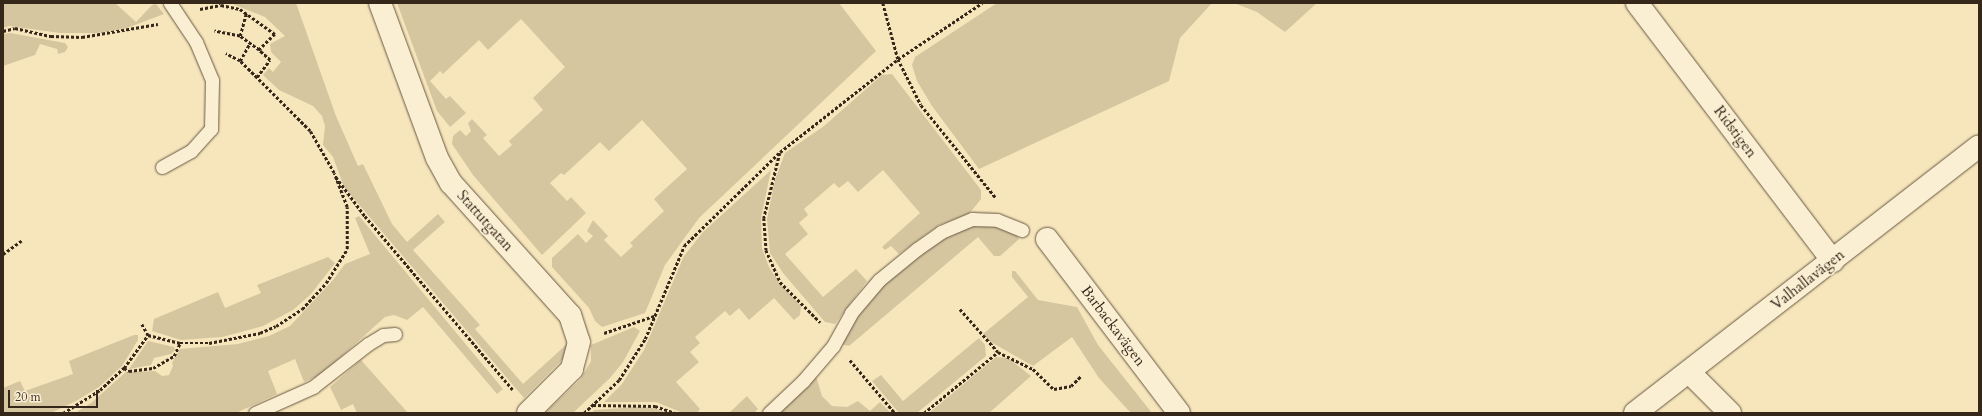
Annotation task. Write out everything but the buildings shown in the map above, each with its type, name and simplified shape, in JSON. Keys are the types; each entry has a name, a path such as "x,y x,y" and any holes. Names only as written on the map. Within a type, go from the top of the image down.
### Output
{"street":[{"name":"Stattutgatan","path":"380,3 436,158 451,182 570,315 579,342"},
{"name":"Ridstigen","path":"1637,3 1833,260"},
{"name":"Valhallavägen","path":"1635,413 1979,146"},
{"name":"Barbackavägen","path":"1046,239 1179,413"},
{"path":"530,411 572,369 579,342"},
{"path":"1689,372 1730,413"}],"lane":[{"path":"162,167 191,152 211,129 212,80 196,42 170,3"},
{"path":"769,413 803,382 836,340 851,313 879,280 941,232 972,218 997,220 1022,230"},
{"path":"255,413 313,387 368,344 383,336 395,334"}],"path":[{"path":"882,3 898,59 921,105 1022,230"},
{"path":"584,413 619,380 645,339 684,246 780,152 898,59 982,3"},
{"path":"240,36 246,13"},
{"path":"196,42 240,61 310,132 334,173 365,216 530,411"},
{"path":"240,61 250,43"},
{"path":"257,77 270,60 260,50"},
{"path":"780,152 764,218 766,250 780,282 836,340 895,413"},
{"path":"142,324 148,335 180,343 209,343 241,337 276,326 302,308 326,283 347,249 347,207 334,173"},
{"path":"3,254 22,240"},
{"path":"960,309 998,352 1033,370 1054,389 1071,386 1081,376"},
{"path":"579,342 655,316"},
{"path":"63,413 100,390 124,368 148,335"},
{"path":"124,368 129,371 153,368 174,356 180,343"},
{"path":"924,413 998,352"},
{"path":"593,405 655,406 675,413"}],"shaded area":[{"path":"3,3 115,3 136,22 152,5 156,4 164,14 127,28 97,33 60,33 9,26 3,28"},
{"path":"230,3 296,3 336,116 358,166 363,164 392,224 407,242 438,214 445,222 413,250 480,325 475,329 523,384 568,343 565,357 524,398 344,187 333,157 323,145 325,126 322,116 313,106 279,90 263,75 269,68 273,72 281,62 271,52 270,44 285,36 265,17"},
{"path":"397,3 839,3 876,51 699,218 665,265 645,313 602,327 595,321 589,308 552,267 552,258 578,234 586,243 593,236 587,231 593,220 608,236 604,240 621,257 633,246 630,243 664,211 654,199 687,169 642,120 609,151 600,142 564,175 561,173 550,183 567,201 571,197 586,213 542,255 473,175 452,144 453,136 460,130 466,136 471,131 468,123 472,119 487,135 483,138 499,156 512,145 509,141 543,110 533,98 565,67 521,19 488,50 479,40 443,74 440,71 430,81 446,99 450,96 466,113 450,127 437,111"},
{"path":"997,3 1212,3 1180,38 1169,81 979,169 932,106 917,81 912,65 915,57"},
{"path":"1234,3 1317,3 1285,32 1257,12"},
{"path":"10,33 65,43 68,47 65,52 58,54 57,49 40,44 35,55 3,66 3,34"},
{"path":"892,74 981,190 981,199 969,214 939,225 899,254 891,246 885,250 882,247 920,213 883,170 858,192 848,181 839,188 834,183 804,209 808,215 799,223 808,234 785,254 823,297 856,269 867,281 835,324 825,322 783,273 770,253 767,219 775,180 785,153 824,126 882,75"},
{"path":"771,170 761,218 762,248 769,267 778,281 801,306 800,315 794,320 774,298 749,320 739,308 730,316 725,311 695,337 700,343 690,352 699,362 676,382 700,409 697,413 683,413 656,402 604,402 622,384 644,350 684,256 703,232"},
{"path":"359,216 503,389 497,394 423,307 407,320 394,315 385,317 322,374 304,382 295,359 268,371 277,394 236,413 75,413 91,403 126,372 155,371 162,376 169,375 173,366 172,363 180,349 238,344 269,336 290,326 333,280 345,264 370,254 355,218"},
{"path":"986,224 1004,228 1015,233 1019,239 1000,256 994,256 978,237 849,346 840,344 850,323 881,286 921,253 944,237 977,225"},
{"path":"328,257 335,263 311,294 293,310 263,326 222,337 181,340 152,331 154,319 218,292 225,308 261,293 257,285"},
{"path":"1012,271 1015,271 1038,300 1077,307 1098,345 1152,413 1132,413 1128,410 1099,378 1072,337 1033,366 991,342 983,334 1028,297 1012,277"},
{"path":"634,327 640,331 623,362 610,378 573,413 545,413 580,380 591,361 591,345"},
{"path":"134,335 138,335 138,340 122,366 99,387 76,401 51,413 3,413 3,388 20,381 25,391 73,374 69,361"},
{"path":"979,338 985,345 986,356 917,413 899,413 872,381 881,375 903,401"},
{"path":"148,341 174,347 175,350 171,354 154,358 151,365 129,369"},
{"path":"996,357 1008,358 1031,376 989,413 929,413"},
{"path":"361,360 408,413 357,413 353,404 341,410 330,387"},
{"path":"816,376 822,396 832,406 847,407 858,401 870,411 880,402 891,413 775,413"},
{"path":"747,396 758,409 754,413 729,413"},
{"path":"636,407 653,408 667,413 592,413 594,410"}]}
